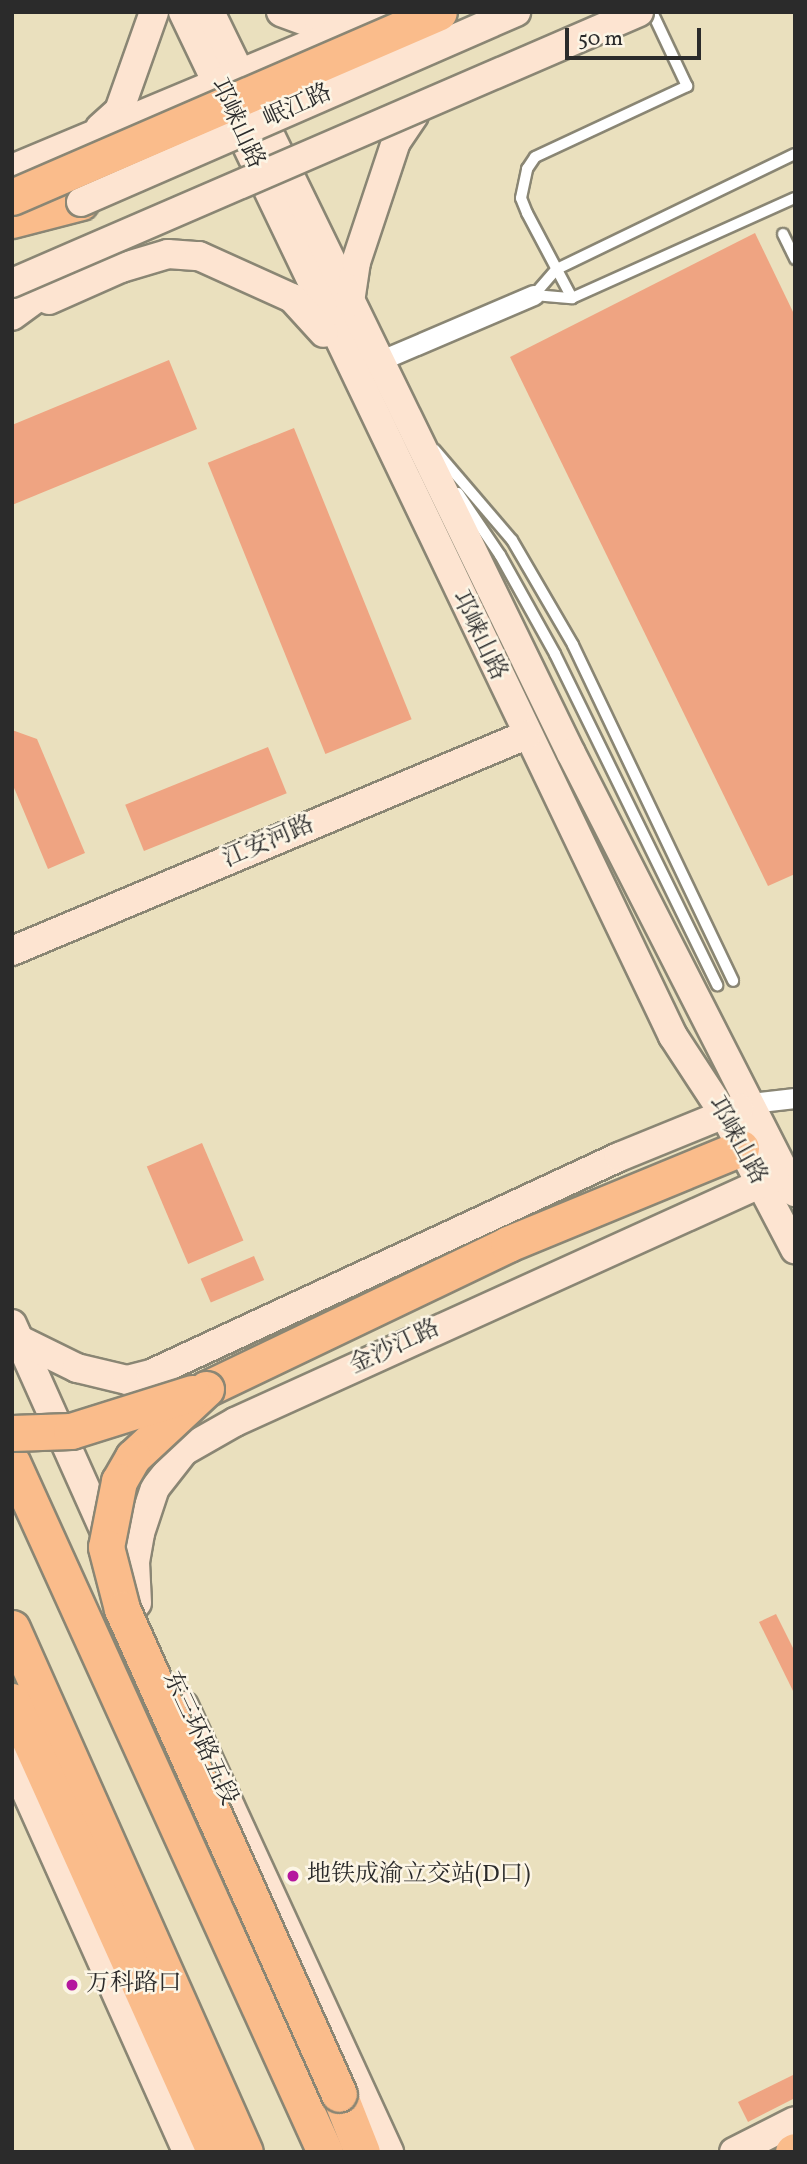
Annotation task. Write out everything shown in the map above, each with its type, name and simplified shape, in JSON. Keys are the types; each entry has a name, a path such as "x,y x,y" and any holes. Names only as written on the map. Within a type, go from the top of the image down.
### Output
{"highway":[{"path":"12,197 439,12"},
{"path":"12,220 81,202"},
{"path":"12,1433 71,1431 206,1389 508,1244 768,1144"},
{"path":"206,1389 133,1457 119,1481 106,1546 122,1609 340,2094 362,2152"},
{"path":"12,1462 325,2152"},
{"path":"12,1628 245,2152"},
{"path":"12,1701 215,2152"}],"street":[{"path":"96,132 119,111 154,12"},
{"name":"邛崃山路","path":"183,12 228,78 274,177 343,354 673,1036 724,1114 768,1144"},
{"name":"邛崃山路","path":"210,12 228,78"},
{"path":"281,12 318,26 375,18"},
{"name":"岷江路","path":"81,202 516,12"},
{"path":"13,316 79,263 650,13"},
{"path":"12,283 650,13"},
{"path":"12,169 375,18"},
{"path":"349,302 356,262 396,142 414,115"},
{"name":"邛崃山路","path":"274,177 349,302 667,947 751,1103 768,1144 792,1180"},
{"path":"13,316 121,268 168,254 199,256 292,298 343,354"},
{"path":"379,361 534,295"},
{"name":"江安河路","path":"12,951 526,735"},
{"path":"16,1332 77,1368 127,1380 151,1374 619,1157 751,1103 795,1098"},
{"name":"邛崃山路","path":"768,1144 758,1181 795,1249"},
{"name":"金沙江路","path":"137,1603 135,1562 140,1533 155,1488 184,1451 248,1416 758,1181 792,1180"},
{"name":"东三环路五段","path":"16,1332 389,2152"},
{"path":"12,1760 187,2152"},
{"path":"734,2152 795,2121"}],"lane":[{"path":"572,298 522,198 527,169 535,157 687,86 650,13"},
{"path":"534,295 557,269 795,153"},
{"path":"534,295 572,298 795,198"},
{"path":"783,234 795,259"},
{"path":"403,411 512,540 573,645 733,981"},
{"path":"403,411 500,555 555,654 717,985"}],"building":[{"path":"755,233 795,316 795,874 768,886 510,357"},
{"path":"169,360 197,429 12,505 12,425"},
{"path":"294,428 412,719 325,754 208,463"},
{"path":"12,730 37,739 85,853 48,869 12,783"},
{"path":"268,747 287,793 144,851 125,805"},
{"path":"202,1143 243,1241 188,1264 147,1166"},
{"path":"254,1256 264,1280 211,1303 201,1279"},
{"path":"776,1614 795,1652 795,1695 759,1622"},
{"path":"795,2074 795,2098 748,2122 738,2102"}],"place":[{"name":"地铁成渝立交站(D口)","path":"293,1876"},
{"name":"万科路口","path":"72,1985"}]}
